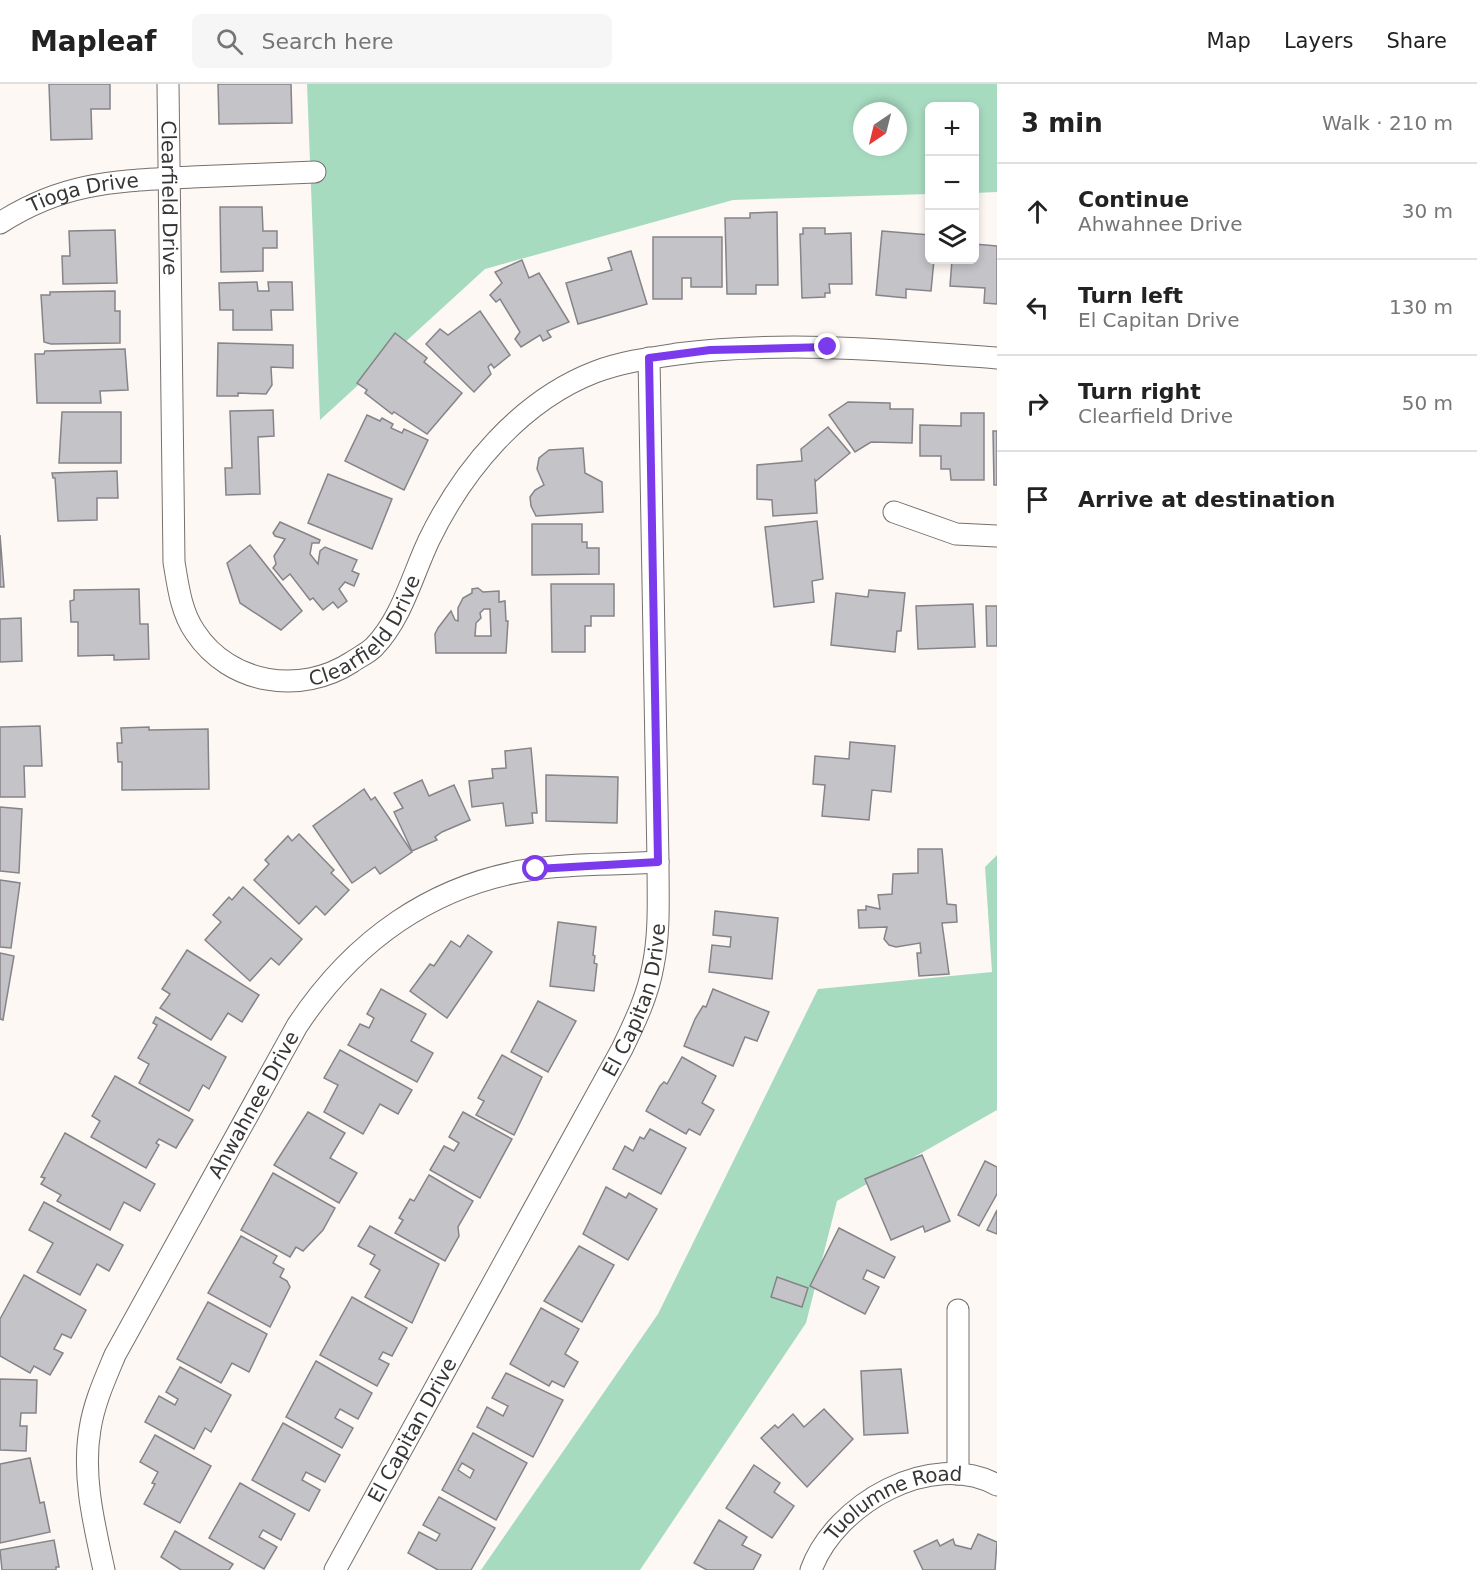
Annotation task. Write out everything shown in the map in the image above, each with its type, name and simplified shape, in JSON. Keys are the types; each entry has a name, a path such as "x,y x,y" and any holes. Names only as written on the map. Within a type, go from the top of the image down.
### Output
{"street":[{"name":"Clearfield Drive","path":"168,84 176,571 180,598 195,632 221,661 256,677 294,683 336,672 373,648 397,616 429,541 452,498 484,456 520,418 556,390 596,372 649,358 710,350 769,347 828,347 997,358"},
{"name":"Tioga Drive","path":"0,223 28,205 65,191 105,182 315,172"},
{"name":"El Capitan Drive","path":"335,1570 617,1060 642,1007 653,966 658,919 658,862 649,358"},
{"path":"894,512 956,534 997,536"},
{"name":"Ahwahnee Drive","path":"104,1570 92,1516 88,1473 90,1430 99,1393 120,1345 297,1026 321,990 344,964 377,935 454,891 496,876 536,869 658,862"},
{"path":"958,1310 958,1473"},
{"name":"Tuolumne Road","path":"811,1570 815,1559 839,1526 871,1499 915,1478 958,1473 997,1485"}],"green space":[{"path":"307,84 997,84 997,192 979,193 979,102 925,102 925,194 733,200 485,269 320,420"},
{"path":"997,855 997,1110 837,1201 806,1323 640,1570 481,1570 658,1314 818,989 992,972 985,867"}],"building":[{"path":"49,84 110,84 110,109 91,109 92,139 51,140"},
{"path":"218,84 291,84 292,123 219,124"},
{"path":"220,207 262,207 263,231 277,231 277,248 263,248 263,271 221,272"},
{"path":"777,212 778,285 756,285 756,294 727,294 725,218 750,218 750,213"},
{"path":"803,228 825,228 825,234 851,233 852,284 829,284 830,293 825,293 825,297 802,298 800,234 803,234"},
{"path":"115,230 117,283 63,284 62,256 70,256 69,231"},
{"path":"882,231 925,235 925,264 934,264 931,291 906,289 906,298 876,295"},
{"path":"653,237 722,237 722,287 691,287 691,278 682,278 682,299 653,299"},
{"path":"979,244 997,246 997,304 984,303 985,288 950,286 952,264 979,264"},
{"path":"631,251 647,304 578,324 566,283 612,270 608,258"},
{"path":"522,260 529,278 539,273 569,322 547,331 551,337 543,341 540,335 521,347 515,339 520,332 500,299 496,302 490,295 502,283 495,272"},
{"path":"257,282 258,291 269,291 268,282 292,282 293,310 271,310 272,330 233,330 233,310 220,310 219,283"},
{"path":"115,291 115,311 120,311 120,343 51,344 44,342 41,295 50,295 50,292"},
{"path":"480,311 510,355 494,368 491,364 488,367 491,374 474,392 426,344 440,329 448,335"},
{"path":"395,333 427,358 424,362 462,393 427,434 394,412 392,414 365,393 367,390 357,383"},
{"path":"218,343 293,345 293,368 271,367 272,385 266,394 238,393 238,396 217,396"},
{"path":"125,349 128,390 100,391 101,403 37,403 35,354 44,354 45,351"},
{"path":"848,402 890,403 890,409 913,409 912,443 871,442 855,452 829,415"},
{"path":"273,410 274,436 258,437 260,494 226,495 225,468 232,468 230,411"},
{"path":"62,412 121,412 121,463 59,463"},
{"path":"961,413 984,413 984,480 951,480 950,469 941,469 941,456 920,456 920,425 961,426"},
{"path":"367,415 380,421 382,418 393,424 391,428 402,433 404,429 428,440 404,490 345,461"},
{"path":"828,427 850,453 815,480 817,513 773,516 772,500 757,499 757,465 802,461 801,449"},
{"path":"993,431 997,431 997,485 994,485"},
{"path":"583,448 585,473 602,482 603,512 536,516 530,497 535,490 544,485 537,469 539,458 549,450"},
{"path":"117,471 118,498 97,498 97,520 58,521 55,478 52,473"},
{"path":"328,474 392,499 372,549 308,523"},
{"path":"817,521 823,579 812,581 814,602 774,607 765,527"},
{"path":"280,522 320,540 319,543 312,543 310,554 318,564 320,551 325,547 357,560 352,571 359,574 354,586 345,582 339,589 347,601 338,608 333,602 323,610 313,598 310,600 290,574 283,580 273,568 276,564 274,556 285,539 273,533"},
{"path":"532,524 582,524 582,542 587,542 587,548 599,548 599,574 532,575"},
{"path":"0,535 4,587 0,587"},
{"path":"250,545 302,611 281,630 240,603 227,563"},
{"path":"551,584 614,584 614,616 591,616 591,626 585,626 585,652 552,652"},
{"path":"478,588 483,592 499,591 499,602 505,601 506,621 508,621 506,653 436,653 435,634 438,628 451,611 455,620 458,621 458,608 463,598 472,593 472,589","holes":["484,609 490,609 491,636 475,636 476,623 481,618 480,613"]},
{"path":"139,589 140,624 148,624 149,659 114,660 114,655 78,656 78,622 71,622 70,601 74,600 74,590"},
{"path":"869,590 905,593 901,631 897,631 895,652 831,645 836,593 868,597"},
{"path":"973,604 975,647 918,649 916,606"},
{"path":"986,606 997,606 997,646 987,646"},
{"path":"21,618 22,661 0,662 0,619"},
{"path":"40,726 42,766 24,766 25,797 0,797 0,727"},
{"path":"149,727 149,730 208,729 209,789 122,790 122,762 118,762 117,743 122,743 121,728"},
{"path":"850,742 895,746 891,792 872,790 869,820 822,816 825,785 813,784 815,756 849,759"},
{"path":"531,748 537,813 532,813 533,823 506,826 503,803 472,807 469,781 493,778 492,769 506,768 505,751"},
{"path":"546,775 618,777 617,823 546,821"},
{"path":"422,780 429,796 454,785 470,820 442,832 435,837 437,840 412,851 394,812 403,808 394,793"},
{"path":"364,789 371,800 375,797 412,852 380,874 375,867 352,883 313,826"},
{"path":"0,807 22,809 19,873 0,871"},
{"path":"299,834 334,870 331,873 349,890 325,915 316,906 299,924 254,880 269,864 265,860 288,836 292,841"},
{"path":"918,849 942,849 947,904 956,905 957,922 942,923 949,974 919,976 917,953 921,953 920,943 896,947 889,945 884,939 887,927 859,928 858,910 866,910 866,906 880,909 878,895 892,894 893,874 918,873"},
{"path":"0,880 20,883 11,948 0,947"},
{"path":"243,887 302,939 279,965 271,958 250,981 205,940 221,922 213,915 229,897 232,900"},
{"path":"715,911 778,918 772,979 709,972 712,945 730,947 731,937 713,935"},
{"path":"558,922 596,927 593,955 595,956 594,963 597,964 594,991 550,986"},
{"path":"468,935 492,952 447,1018 410,991 430,964 434,966 451,941 460,947"},
{"path":"187,950 259,995 242,1022 228,1013 211,1040 160,1008 170,994 162,989"},
{"path":"0,953 14,956 3,1020 0,1019"},
{"path":"381,989 426,1014 411,1041 433,1053 417,1082 348,1045 360,1024 369,1028 374,1018 367,1014"},
{"path":"713,989 769,1012 757,1041 745,1037 733,1066 684,1046 695,1019 703,1006 706,1007"},
{"path":"538,1001 576,1021 548,1072 511,1052"},
{"path":"156,1017 226,1057 209,1089 203,1085 189,1111 139,1083 149,1064 138,1058 157,1025 153,1023"},
{"path":"340,1050 412,1090 398,1114 380,1104 363,1134 324,1112 338,1085 324,1078"},
{"path":"502,1055 542,1077 514,1135 476,1115 484,1101 478,1098"},
{"path":"682,1057 716,1076 702,1103 714,1110 700,1135 689,1129 686,1134 646,1111 660,1086 664,1082 667,1084"},
{"path":"115,1076 193,1120 176,1148 159,1139 156,1143 159,1145 146,1168 91,1137 100,1121 92,1116"},
{"path":"308,1112 345,1133 330,1158 357,1173 339,1203 274,1165"},
{"path":"463,1112 512,1139 480,1198 430,1170 444,1146 454,1151 459,1143 449,1137"},
{"path":"650,1129 686,1148 661,1194 613,1169 625,1146 633,1151 640,1137 644,1139"},
{"path":"65,1133 155,1184 140,1211 124,1202 110,1230 57,1201 61,1195 41,1184 45,1178 41,1177"},
{"path":"922,1155 950,1221 925,1232 923,1226 891,1240 865,1179"},
{"path":"985,1161 997,1167 997,1194 979,1226 958,1215"},
{"path":"273,1173 335,1208 323,1230 303,1251 296,1247 290,1257 241,1230"},
{"path":"429,1175 473,1201 458,1227 459,1236 445,1261 395,1233 403,1220 399,1218 410,1199 414,1201"},
{"path":"606,1187 626,1198 629,1193 657,1209 628,1260 583,1234"},
{"path":"44,1202 123,1245 109,1271 97,1264 80,1295 37,1272 53,1243 29,1230"},
{"path":"997,1210 997,1234 987,1230"},
{"path":"370,1226 439,1264 412,1323 365,1297 380,1270 370,1264 375,1255 358,1246"},
{"path":"839,1228 895,1257 884,1278 867,1270 863,1279 879,1287 865,1314 810,1286"},
{"path":"241,1236 277,1256 273,1263 284,1269 280,1277 287,1281 290,1287 270,1327 208,1293"},
{"path":"579,1246 614,1265 582,1322 544,1301"},
{"path":"24,1275 86,1310 71,1338 62,1334 54,1349 63,1353 50,1375 34,1366 30,1373 0,1356 0,1319"},
{"path":"777,1277 808,1288 802,1307 771,1297"},
{"path":"352,1297 407,1328 392,1356 383,1352 379,1359 389,1364 377,1386 320,1355"},
{"path":"208,1302 267,1334 249,1372 232,1363 221,1383 177,1359"},
{"path":"541,1308 579,1329 565,1354 578,1362 564,1387 552,1381 549,1386 510,1364"},
{"path":"316,1361 372,1393 358,1419 340,1409 335,1418 353,1428 342,1448 286,1417"},
{"path":"180,1367 231,1395 211,1432 205,1428 194,1449 145,1422 159,1396 175,1405 178,1399 166,1392"},
{"path":"901,1369 908,1433 864,1435 861,1371"},
{"path":"506,1373 563,1400 533,1457 477,1427 487,1407 503,1416 508,1406 492,1398"},
{"path":"0,1379 37,1380 36,1413 21,1413 20,1426 27,1426 26,1451 0,1450"},
{"path":"824,1409 853,1439 807,1487 761,1438 775,1425 778,1428 793,1414 804,1427"},
{"path":"283,1423 340,1455 325,1482 306,1472 302,1480 320,1490 309,1511 252,1480"},
{"path":"473,1433 527,1463 496,1520 442,1490","holes":["462,1463 474,1470 470,1478 458,1470"]},
{"path":"155,1435 211,1466 180,1523 144,1504 155,1484 152,1483 158,1472 140,1462"},
{"path":"30,1458 40,1503 44,1502 50,1532 0,1543 0,1464"},
{"path":"754,1465 780,1483 774,1492 794,1506 772,1538 726,1508"},
{"path":"240,1483 295,1514 281,1540 263,1530 259,1537 277,1547 264,1569 209,1538"},
{"path":"439,1497 495,1528 471,1570 438,1570 408,1553 419,1532 436,1541 440,1534 423,1525"},
{"path":"719,1520 747,1537 742,1545 761,1555 753,1570 707,1570 694,1563"},
{"path":"175,1531 233,1564 229,1570 181,1570 161,1557"},
{"path":"978,1534 997,1542 995,1570 923,1570 914,1551 937,1540 940,1546 953,1539 955,1545 971,1549"},
{"path":"54,1540 59,1567 56,1567 56,1570 2,1570 0,1550"}],"route":[{"path":"536,869 658,862 649,358 710,350 828,347"}]}
